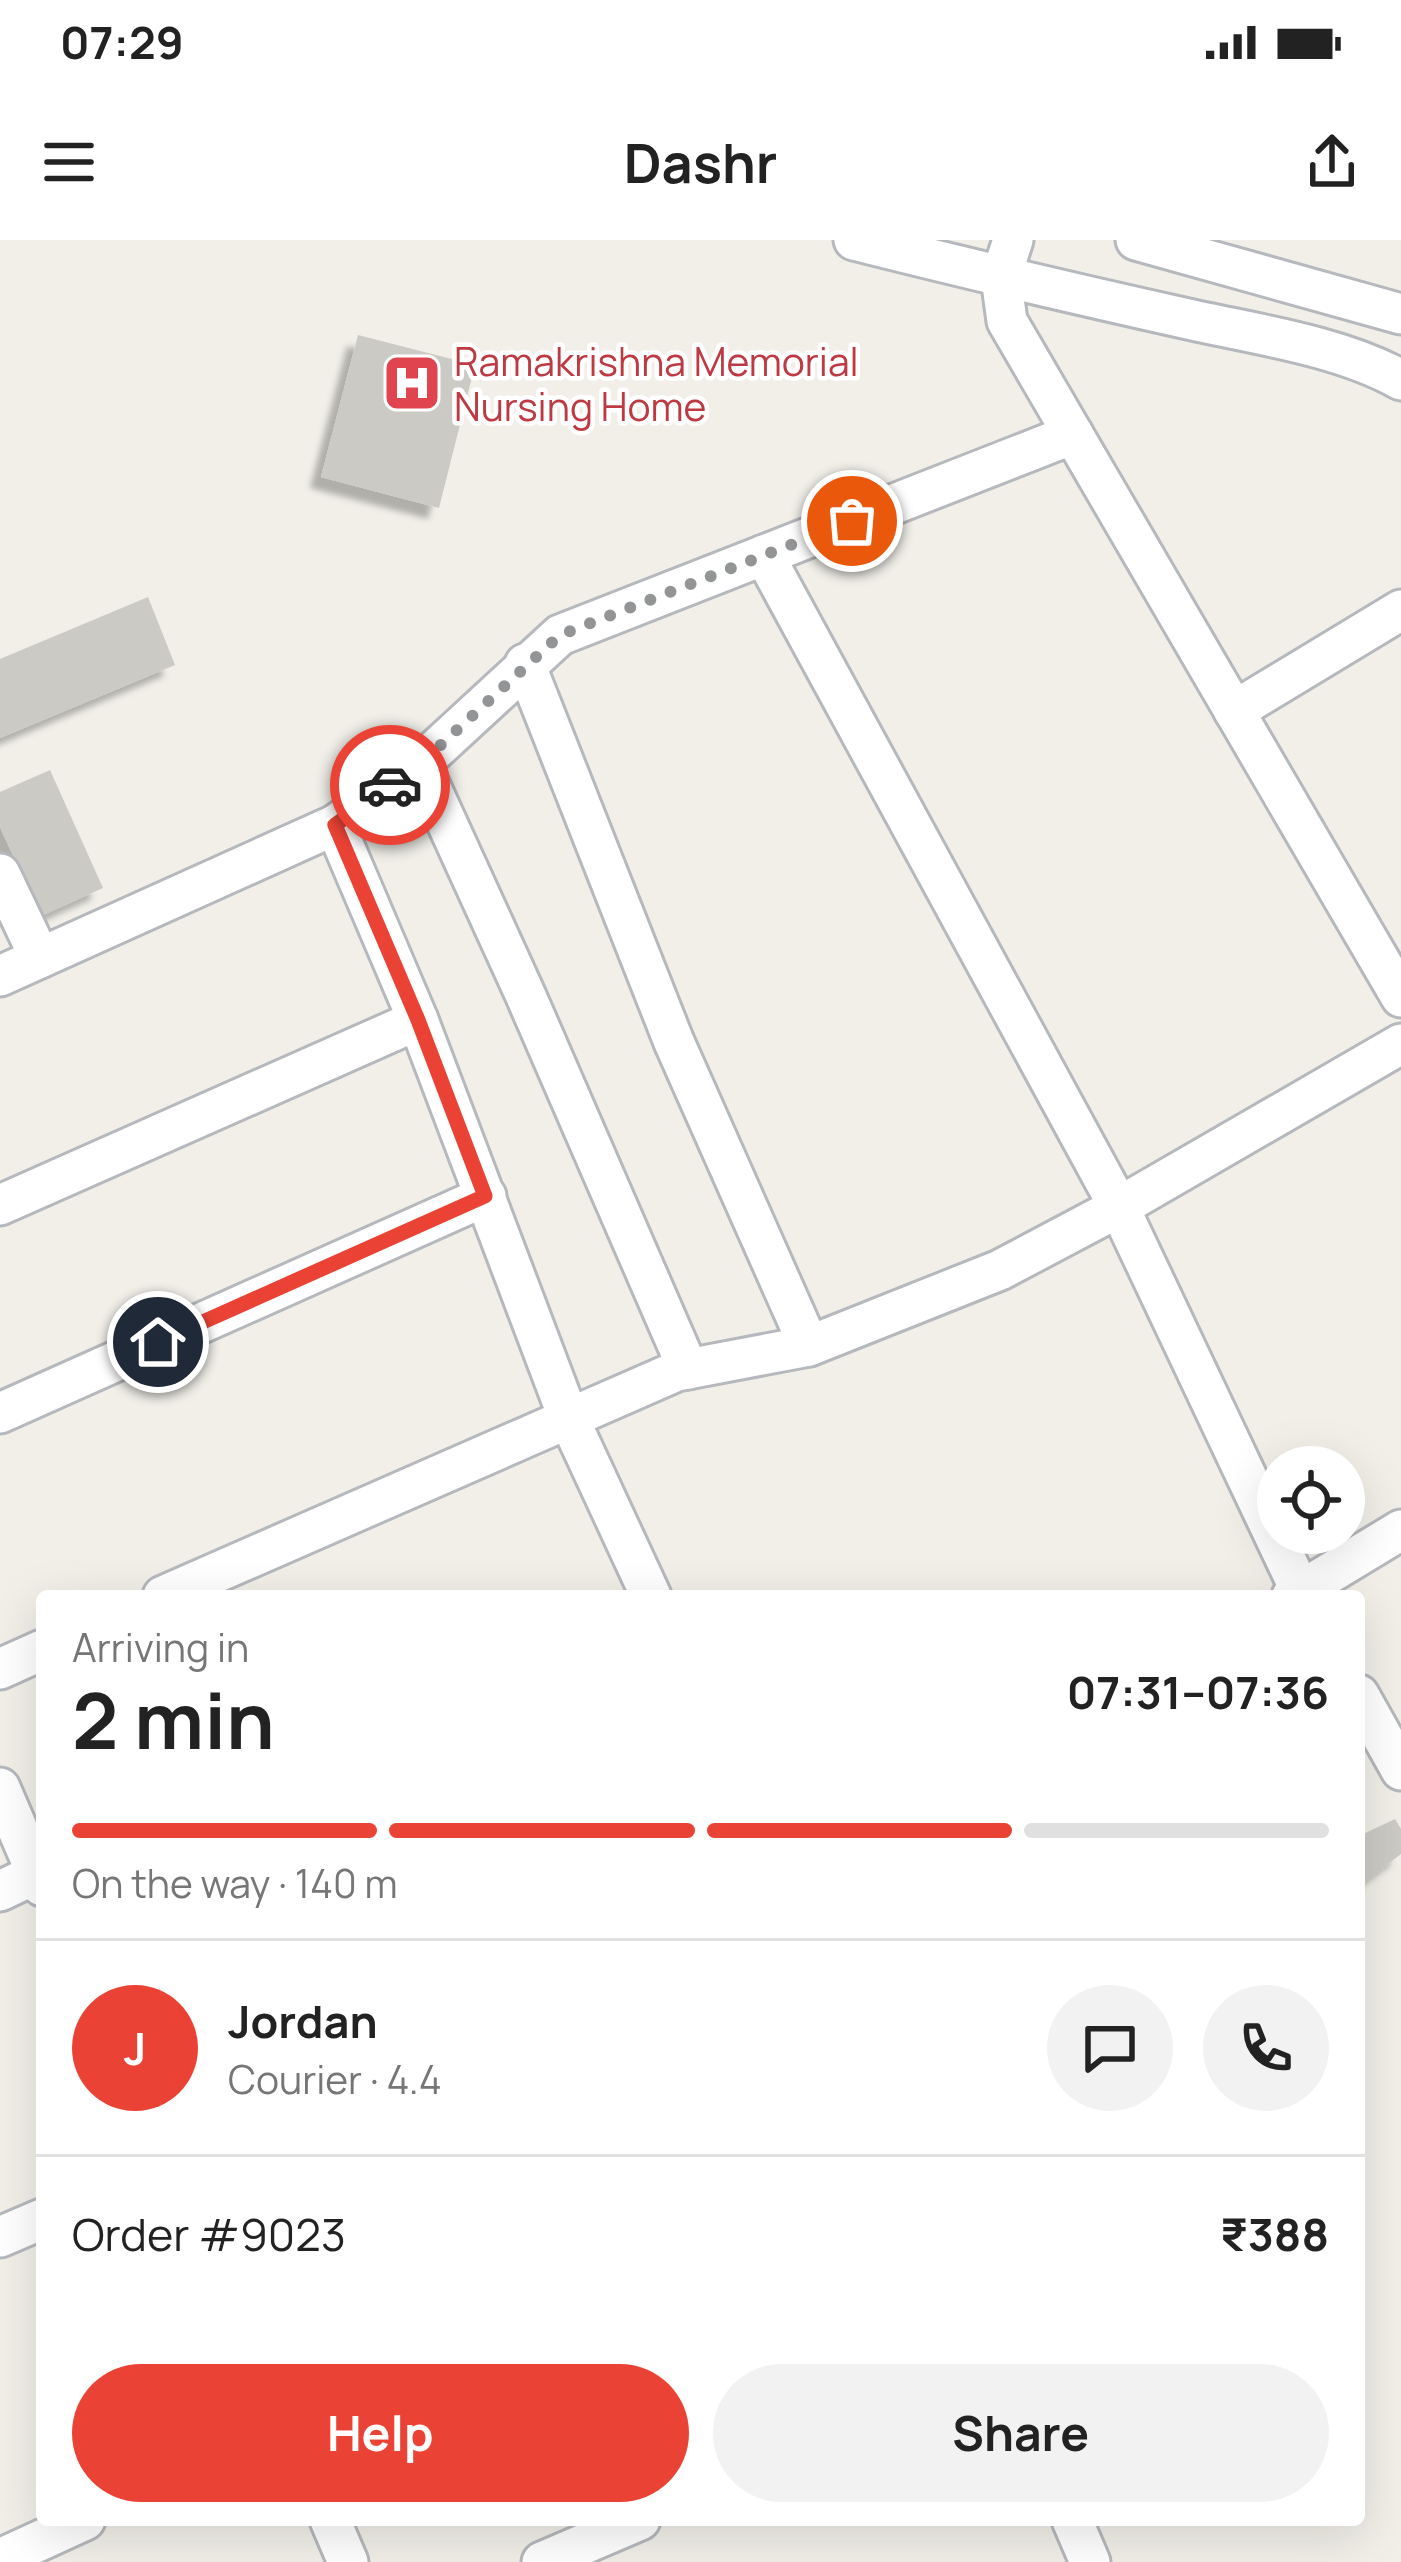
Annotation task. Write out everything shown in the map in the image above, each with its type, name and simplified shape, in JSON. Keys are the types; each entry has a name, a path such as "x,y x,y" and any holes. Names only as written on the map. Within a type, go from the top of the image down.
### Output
{"street":[{"path":"854,240 1007,259 1380,368 1401,380"},
{"path":"1136,240 1401,314"},
{"path":"1007,259 1007,321 1401,997"},
{"path":"0,976 335,825 420,764 560,635 1073,434"},
{"path":"764,555 1119,1207 1296,1590"},
{"path":"1234,711 1401,610"},
{"path":"525,664 674,1042 809,1346"},
{"path":"420,764 688,1369"},
{"path":"335,825 418,1020 569,1419 649,1590"},
{"path":"0,874 40,958"},
{"path":"0,1204 418,1020"},
{"path":"177,1590 688,1369 809,1346 1000,1270 1401,1044"},
{"path":"0,1413 485,1196"},
{"path":"1304,1590 1401,1530"},
{"path":"0,1669 36,1653"},
{"path":"1365,1706 1401,1770"},
{"path":"0,1789 36,1867"},
{"path":"0,1891 36,1878"},
{"path":"0,2237 36,2222"},
{"path":"0,2559 72,2526"},
{"path":"333,2526 348,2562"},
{"path":"542,2562 626,2526"},
{"path":"1075,2526 1090,2562"}],"building":[{"path":"358,335 475,365 439,508 321,477"},
{"path":"148,597 175,665 0,738 0,659"},
{"path":"50,770 103,888 41,916 0,827 0,792"},
{"path":"1395,1819 1401,1829 1401,1854 1365,1881 1365,1833"}],"way so far":[{"path":"390,785 420,764 560,635 852,521"}],"place":[{"name":"Ramakrishna Memorial Nursing Home","path":"412,383"}],"route":[{"path":"158,1342 485,1196 418,1020 335,825 390,785"}]}
